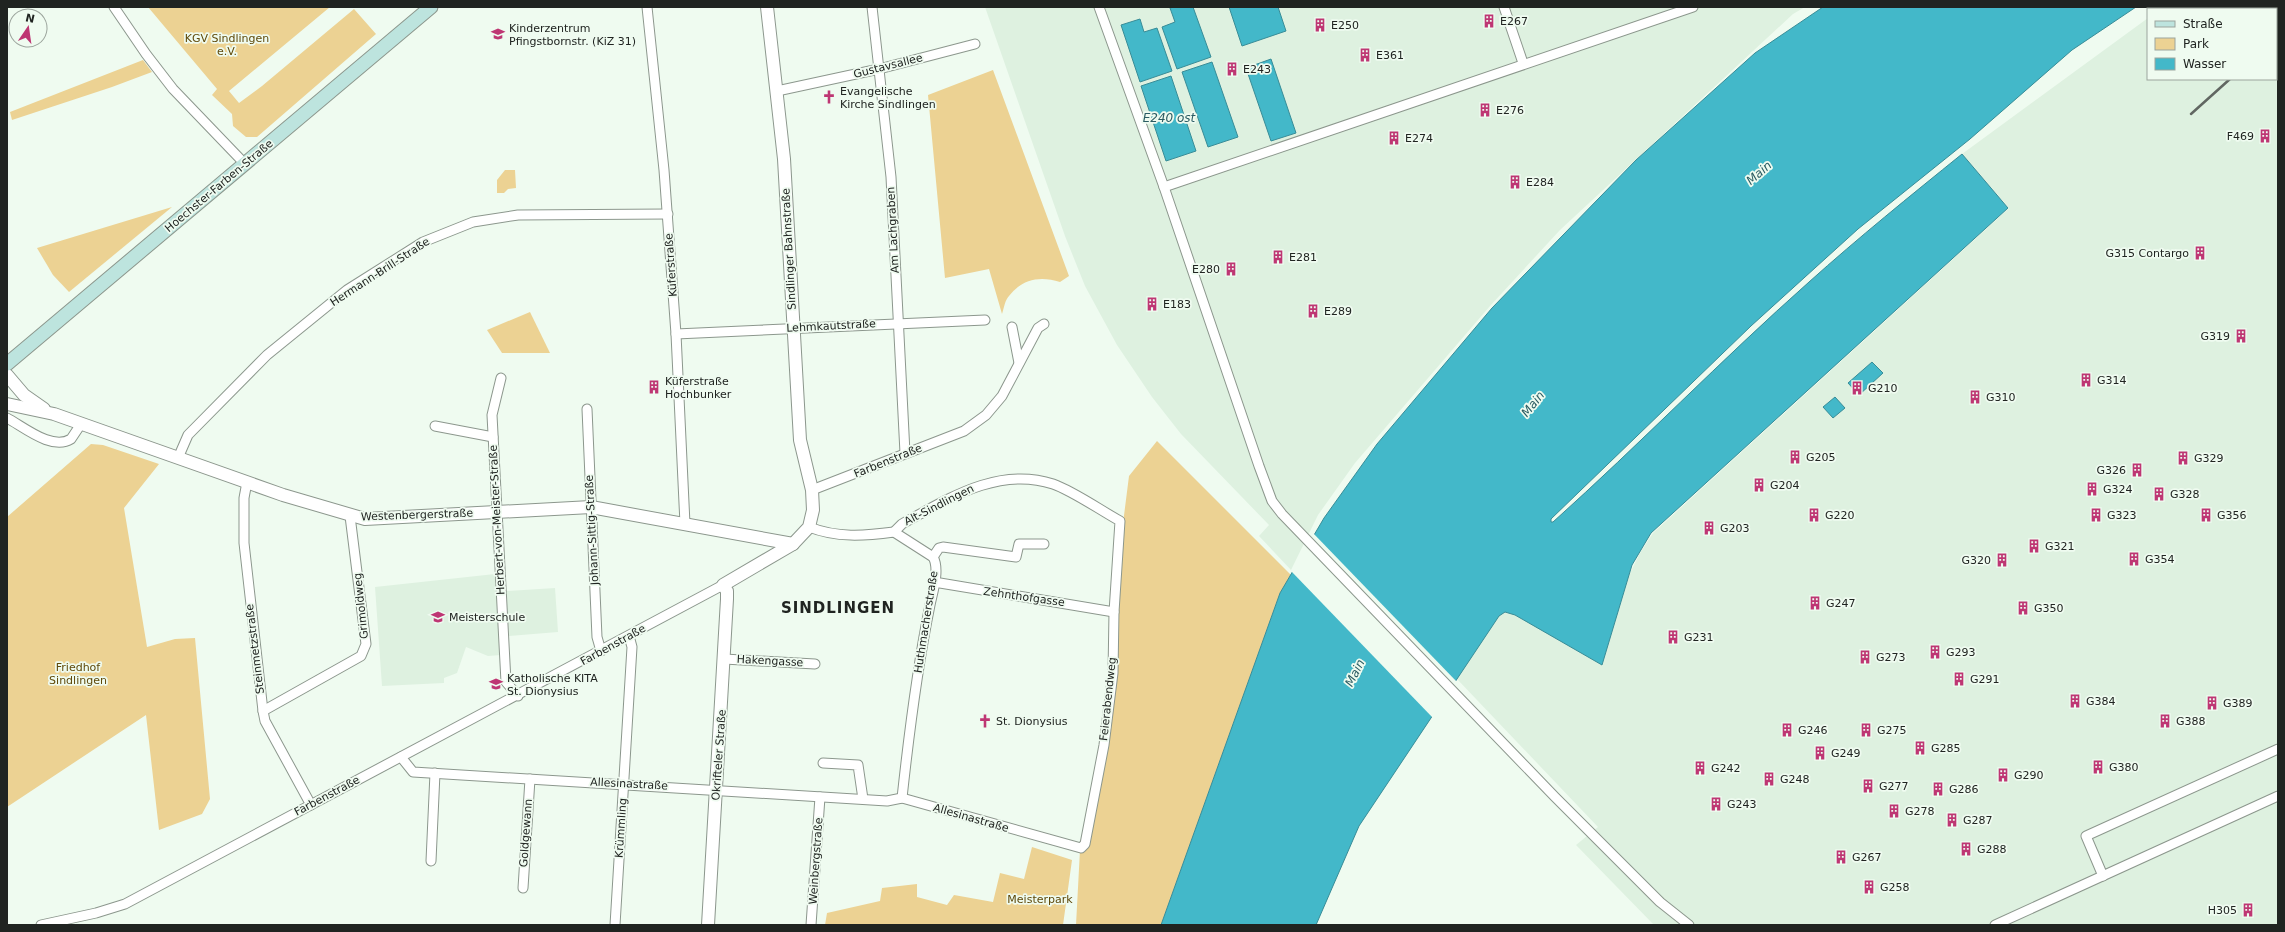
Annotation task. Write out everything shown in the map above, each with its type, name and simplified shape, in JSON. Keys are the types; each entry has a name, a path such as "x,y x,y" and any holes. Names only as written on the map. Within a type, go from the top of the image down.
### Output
{"main road":[{"name":"Hoechster-Farben-Straße","path":"7,364 431,7"}],"street":[{"path":"114,7 146,54 173,89 245,164"},
{"name":"Küferstraße","path":"647,7 668,214 676,334 684,524"},
{"name":"Sindlinger Bahnstraße","path":"767,7 784,159 800,444 812,490"},
{"name":"Am Lachgraben","path":"872,7 890,177 905,454"},
{"path":"1099,7 1164,187 1272,501 1282,514 1555,797 1660,902 1689,925"},
{"path":"1504,7 1524,63"},
{"path":"1164,187 1524,63 1693,7"},
{"name":"Gustavsallee","path":"777,92 879,69 976,44"},
{"name":"Hermann-Brill-Straße","path":"178,458 188,434 273,351 347,290 423,242 473,222 518,215 668,214"},
{"name":"Lehmkautstraße","path":"676,334 985,320"},
{"name":"Farbenstraße","path":"41,925 96,913 125,904 724,586 793,544 808,527 813,510 812,490 964,431 986,415 1002,396 1038,328 1044,324"},
{"path":"1012,327 1019,363"},
{"name":"Westenbergerstraße","path":"7,375 24,395 54,414"},
{"name":"Herbert-von-Meister-Straße","path":"501,378 492,415 496,512 506,682 518,696"},
{"name":"Westenbergerstraße","path":"7,404 54,414 247,482 350,516 365,519 591,507 793,544"},
{"name":"Johann-Sittig-Straße","path":"587,409 597,637 601,651"},
{"path":"7,418 47,440 59,443 72,439 81,424"},
{"name":"Herbert-von-Meister-Straße","path":"436,426 493,436"},
{"name":"Alt-Sindlingen","path":"894,532 908,520 978,485 1010,479 1035,480 1054,485 1120,521"},
{"name":"Steinmetzstraße","path":"247,482 244,498 244,542 263,711 265,721 311,805"},
{"name":"Grimoldweg","path":"263,711 361,656 366,644 350,516"},
{"name":"Feierabendweg","path":"1078,848 1085,844 1106,726 1113,673 1114,612 1120,521"},
{"path":"808,527 822,532 854,536 894,532"},
{"name":"Huthmacherstraße","path":"894,532 933,557 936,561 934,582 920,654 902,798"},
{"path":"933,557 939,548 944,547 1016,557 1019,544 1044,544"},
{"name":"Zehnthofgasse","path":"934,582 1114,612"},
{"name":"Okrifteler Straße","path":"708,925 724,658 727,591 724,586"},
{"name":"Krümmling","path":"615,925 632,648 629,636"},
{"name":"Hakengasse","path":"724,658 815,664"},
{"path":"2103,876 2086,836 2278,750"},
{"name":"Allesinastraße","path":"401,757 413,772 717,789 887,801 902,798 1078,848"},
{"path":"823,763 858,765 863,799"},
{"path":"431,861 435,773"},
{"name":"Goldgewann","path":"523,888 530,779"},
{"path":"1995,925 2278,796"},
{"name":"Weinbergstraße","path":"811,925 820,797"}],"shaded area":[{"path":"985,7 1805,7 1793,14 1560,230 1490,306 1355,463 1318,515 1291,570 1259,536 1269,525 1181,434 1152,397 1117,345 1085,286 1065,236"},
{"path":"2278,7 2278,925 1654,925 1576,845 1598,827 1457,679 1498,616 1505,612 1515,615 1602,665 1630,573 1640,553 1653,533 2009,208 1962,154 2147,19 2147,80 2277,80 2277,8 2162,8"},
{"name":"Meisterschule","path":"495,574 501,655 488,656 466,647 457,673 444,678 444,683 382,686 375,587"},
{"name":"Meisterschule","path":"555,588 558,632 509,636 506,591"}],"green space":[{"name":"KGV Sindlingen e.V.","path":"148,7 330,7 229,91 239,103 262,86 354,9 376,34 257,137 246,137 233,126 232,114 212,95 217,89"},
{"path":"143,60 152,72 112,87 12,120 10,112"},
{"path":"993,70 1069,276 1060,282 1039,279 1020,285 1008,298 1002,314 989,269 945,278 928,95"},
{"path":"505,170 515,170 516,188 508,189 504,193 497,193 497,180"},
{"path":"172,207 69,292 53,275 37,248"},
{"path":"530,312 550,353 502,353 487,330"},
{"path":"1157,441 1291,575 1280,593 1161,925 1076,925 1080,850 1105,751 1120,547 1129,476"},
{"name":"Friedhof Sindlingen","path":"91,444 103,445 159,464 124,508 147,647 175,639 195,638 210,799 202,814 159,830 146,715 7,807 7,517"},
{"name":"Meisterpark","path":"1032,847 1072,860 1063,925 825,925 827,913 880,901 882,888 917,884 917,897 947,905 954,895 993,902 1000,873 1024,879"}],"water":[{"path":"1193,7 1211,57 1177,69 1162,27 1175,22 1170,8"},
{"path":"1229,7 1278,7 1286,31 1242,46"},
{"name":"Main","path":"1823,7 2136,7 2072,50 1970,139 1858,229 1751,326 1551,519 1551,522 1553,522 1744,341 1809,282 1865,233 1962,154 2008,208 1651,533 1632,565 1602,665 1515,615 1505,612 1499,616 1359,826 1316,925 1161,925 1280,593 1324,518 1377,444 1492,308 1636,160 1755,53"},
{"path":"1140,19 1144,32 1157,28 1172,71 1140,82 1121,25"},
{"path":"1271,59 1296,133 1271,141 1246,68"},
{"path":"1212,62 1238,137 1208,147 1182,72"},
{"name":"E240 ost","path":"1171,76 1196,151 1166,161 1141,86"},
{"path":"1872,362 1883,373 1859,395 1848,383"},
{"path":"1835,397 1845,408 1833,418 1823,407"}],"pier":[{"path":"1313,533 1457,682 1433,718 1291,571"}],"railway":[{"path":"2191,114 2229,80"}],"place":[{"name":"E267","path":"1489,21"},
{"name":"E250","path":"1320,25"},
{"name":"Kinderzentrum Pfingstbornstr. (KiZ 31)","path":"498,34"},
{"name":"E361","path":"1365,55"},
{"name":"E243","path":"1232,69"},
{"name":"Evangelische Kirche Sindlingen","path":"829,97"},
{"name":"E276","path":"1485,110"},
{"name":"F469","path":"2265,136"},
{"name":"E274","path":"1394,138"},
{"name":"E284","path":"1515,182"},
{"name":"G315 Contargo","path":"2200,253"},
{"name":"E281","path":"1278,257"},
{"name":"E280","path":"1231,269"},
{"name":"E183","path":"1152,304"},
{"name":"E289","path":"1313,311"},
{"name":"G319","path":"2241,336"},
{"name":"G314","path":"2086,380"},
{"name":"Küferstraße Hochbunker","path":"654,387"},
{"name":"G210","path":"1857,388"},
{"name":"G310","path":"1975,397"},
{"name":"G205","path":"1795,457"},
{"name":"G329","path":"2183,458"},
{"name":"G326","path":"2137,470"},
{"name":"G204","path":"1759,485"},
{"name":"G324","path":"2092,489"},
{"name":"G328","path":"2159,494"},
{"name":"G220","path":"1814,515"},
{"name":"G323","path":"2096,515"},
{"name":"G356","path":"2206,515"},
{"name":"G203","path":"1709,528"},
{"name":"G321","path":"2034,546"},
{"name":"G354","path":"2134,559"},
{"name":"G320","path":"2002,560"},
{"name":"G247","path":"1815,603"},
{"name":"G350","path":"2023,608"},
{"name":"Meisterschule","path":"438,617"},
{"name":"G231","path":"1673,637"},
{"name":"G293","path":"1935,652"},
{"name":"G273","path":"1865,657"},
{"name":"G291","path":"1959,679"},
{"name":"Katholische KITA St. Dionysius","path":"496,684"},
{"name":"G384","path":"2075,701"},
{"name":"G389","path":"2212,703"},
{"name":"St. Dionysius","path":"985,721"},
{"name":"G388","path":"2165,721"},
{"name":"G246","path":"1787,730"},
{"name":"G275","path":"1866,730"},
{"name":"G285","path":"1920,748"},
{"name":"G249","path":"1820,753"},
{"name":"G380","path":"2098,767"},
{"name":"G242","path":"1700,768"},
{"name":"G290","path":"2003,775"},
{"name":"G248","path":"1769,779"},
{"name":"G277","path":"1868,786"},
{"name":"G286","path":"1938,789"},
{"name":"G243","path":"1716,804"},
{"name":"G278","path":"1894,811"},
{"name":"G287","path":"1952,820"},
{"name":"G288","path":"1966,849"},
{"name":"G267","path":"1841,857"},
{"name":"G258","path":"1869,887"},
{"name":"H305","path":"2248,910"}],"district":[{"name":"SINDLINGEN","path":"838,608"}]}
